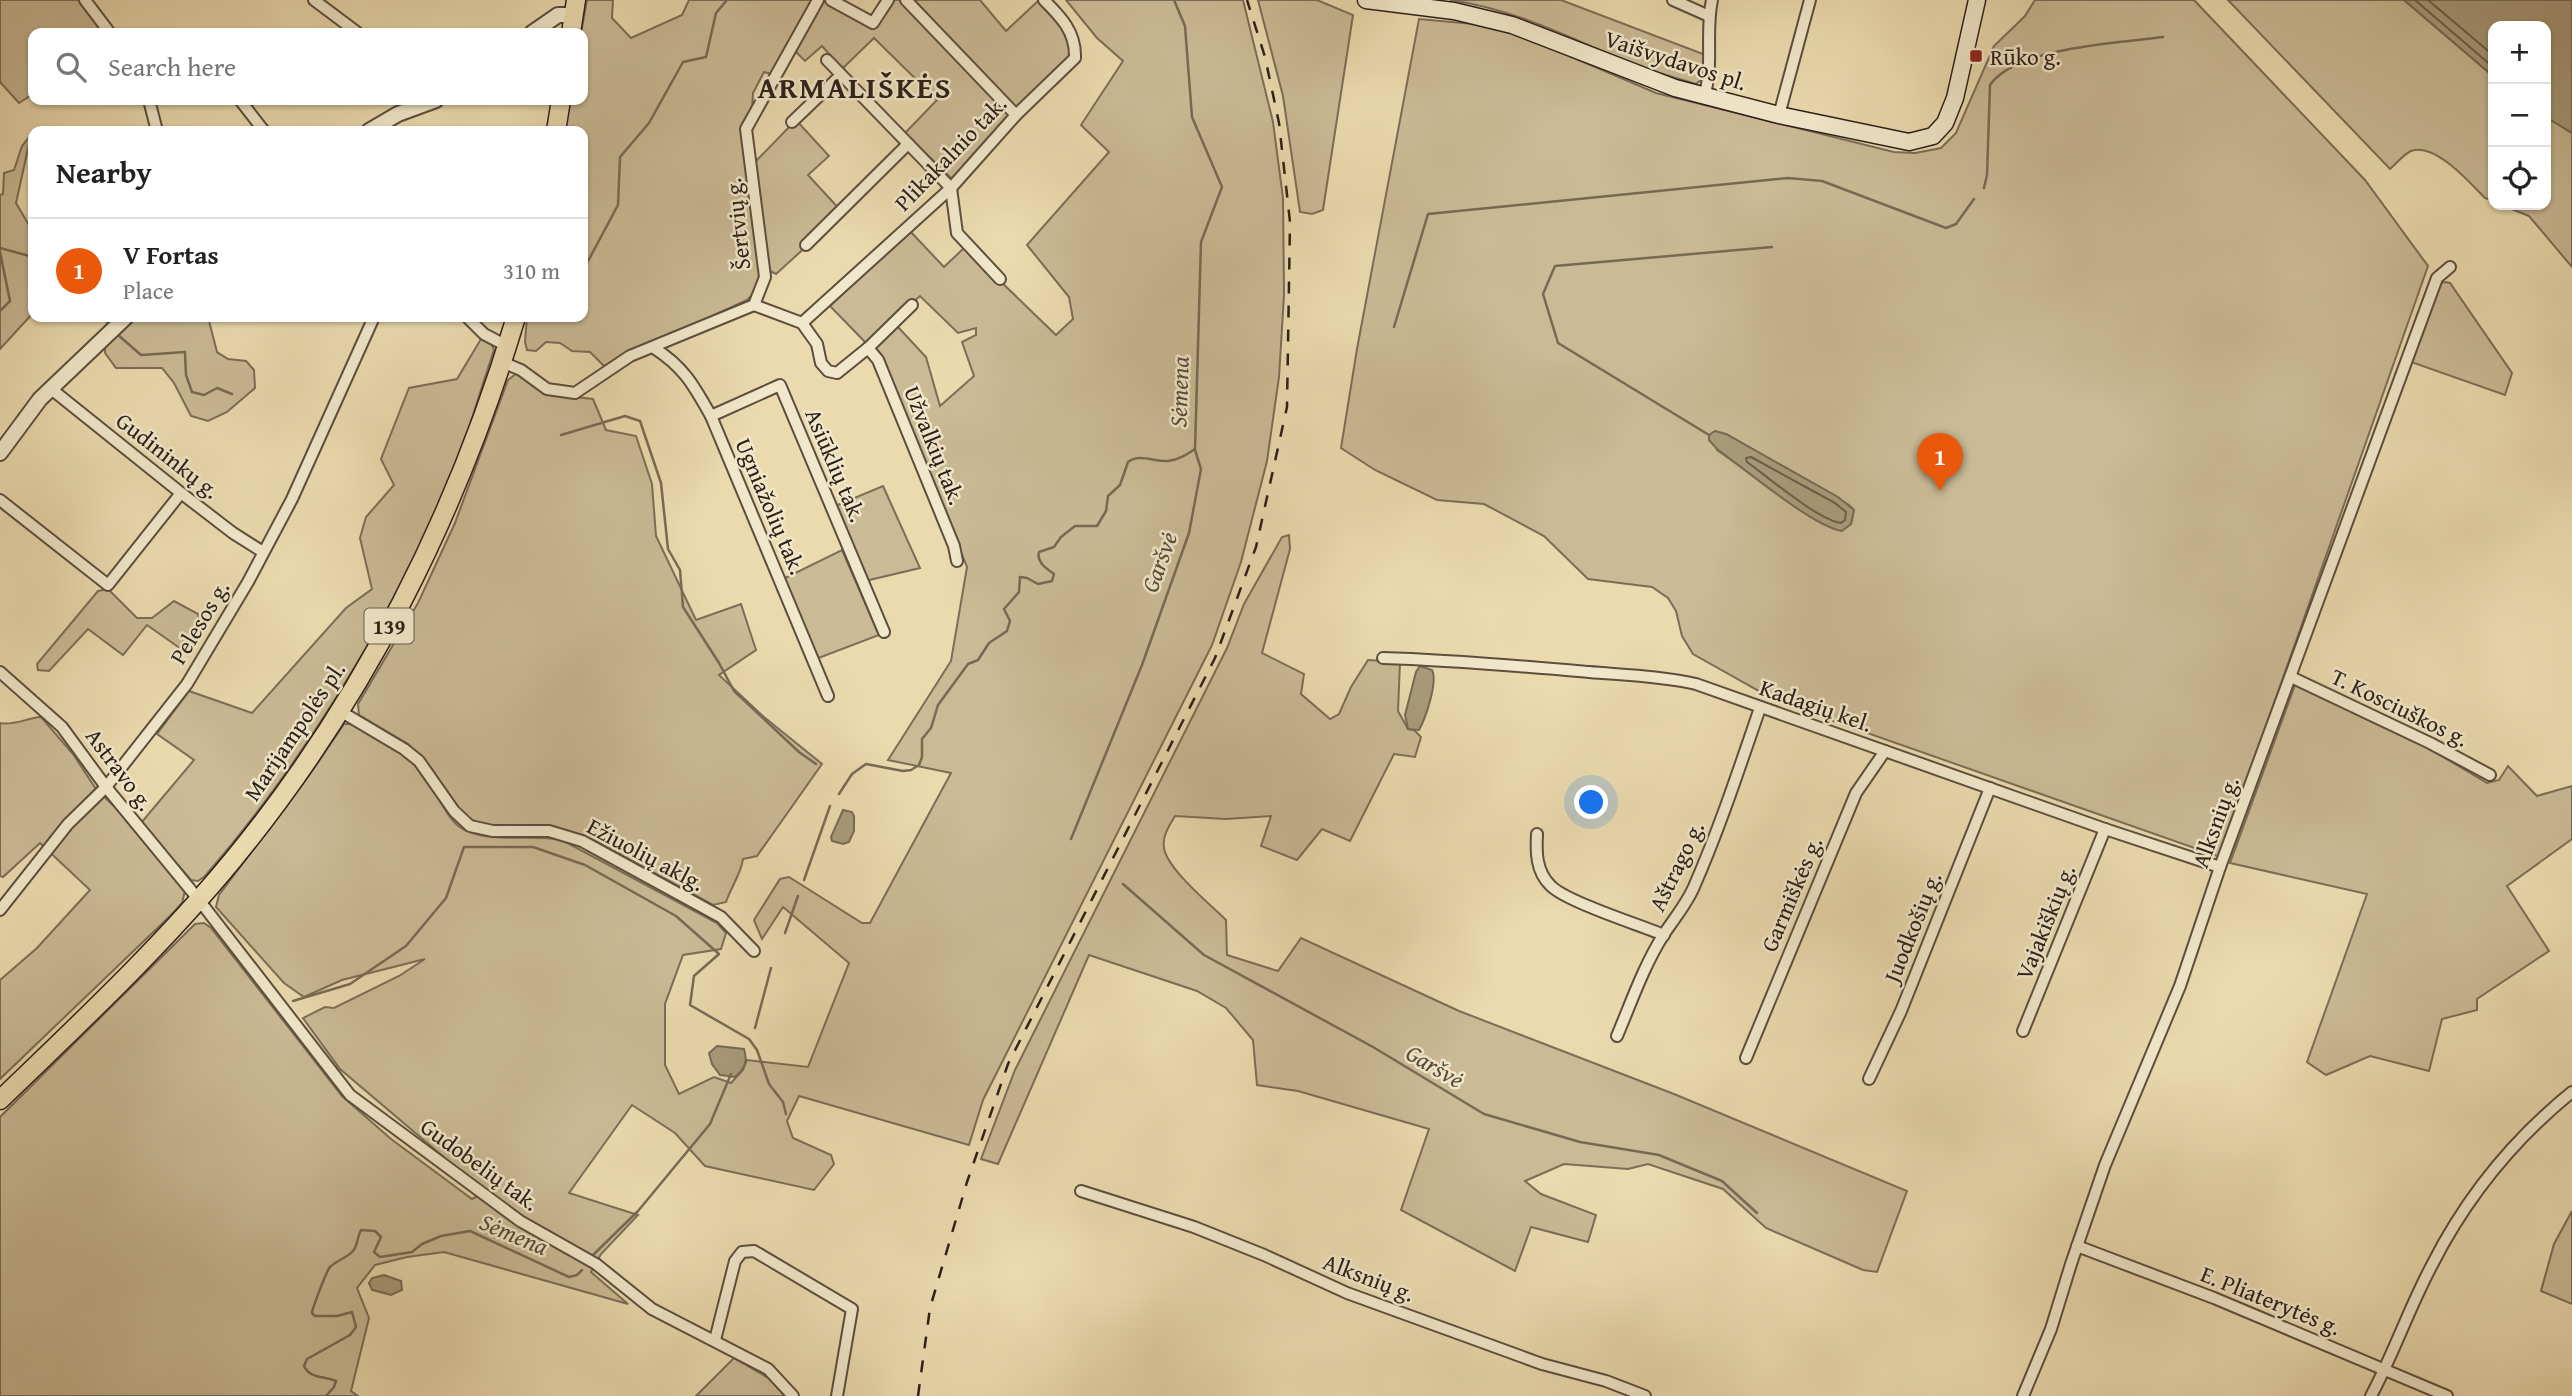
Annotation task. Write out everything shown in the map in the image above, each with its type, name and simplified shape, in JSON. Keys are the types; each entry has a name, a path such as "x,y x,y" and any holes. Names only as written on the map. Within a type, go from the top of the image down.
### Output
{"main road":[{"name":"Vaišvydavos pl.","path":"1366,0 1454,11 1503,22 1638,75 1704,97 1909,142 1933,136 1945,123 1955,98 1977,0"},
{"path":"572,28 575,7"},
{"path":"557,126 560,105"},
{"name":"Marijampolės pl.","path":"0,1100 112,991 199,900 306,763 340,711 396,614 447,510 515,322"}],"street":[{"path":"85,0 106,28"},
{"path":"314,0 351,28"},
{"name":"Šertvių g.","path":"754,305 765,277 746,129 818,0"},
{"path":"831,0 873,23 888,0"},
{"path":"906,0 1016,115"},
{"name":"Plikakalnio tak.","path":"802,323 951,188 1016,115 1075,58 1076,45 1064,21 1044,0"},
{"path":"1673,0 1709,16"},
{"path":"1704,97 1709,71 1709,16 1712,0"},
{"path":"1779,115 1810,0"},
{"path":"539,28 575,7"},
{"path":"827,60 951,188 957,233 1000,279"},
{"path":"792,122 841,75"},
{"path":"150,105 156,126"},
{"path":"244,105 260,126"},
{"path":"378,126 418,105"},
{"path":"806,245 908,144"},
{"name":"Alksnių g.","path":"2023,1396 2051,1329 2105,1165 2180,986 2220,867 2437,278 2450,267"},
{"path":"472,322 521,370 547,389 575,393 630,356 754,305 802,323 817,344 821,363 828,371 837,373 868,348 912,305"},
{"path":"0,453 50,388 121,322"},
{"name":"Pelesos g.","path":"0,910 68,824 106,787 187,684 248,582 292,499 372,322"},
{"name":"Ugniažolių tak.","path":"654,348 675,361 693,383 711,416 828,696"},
{"name":"Užvalkių tak.","path":"868,348 878,360 954,546 957,561"},
{"name":"Asiūklių tak.","path":"711,416 780,385 884,632"},
{"name":"Gudininkų g.","path":"50,388 181,493 263,552"},
{"path":"0,500 108,585 181,493"},
{"name":"Kadagių kel.","path":"1383,658 1440,660 1674,680 1706,687 2105,829 2220,867"},
{"name":"Astravo g.","path":"0,672 62,727 106,787 199,900"},
{"name":"T. Kosciuškos g.","path":"2291,677 2430,743 2490,775"},
{"name":"Aštrago g.","path":"1617,1036 1664,935 1691,892 1714,840 1760,708"},
{"name":"Ežiuolių aklg.","path":"340,711 404,749 419,761 454,811 470,825 493,831 549,831 592,845 721,917 754,951"},
{"name":"Garmiškės g.","path":"1746,1058 1856,793 1885,751"},
{"name":"Juodkošių g.","path":"1869,1079 1901,1011 1990,788"},
{"name":"Vajakiškių g.","path":"2023,1031 2105,829"},
{"path":"1537,834 1535,855 1550,886 1572,898 1664,935"},
{"name":"Gudobelių tak.","path":"199,900 350,1095 520,1221 596,1264 652,1309 768,1369 793,1396"},
{"path":"2371,1396 2432,1265 2461,1217 2519,1138 2572,1092"},
{"name":"Alksnių g.","path":"1080,1191 1194,1227 1347,1293 1503,1350 1542,1364 1606,1381 1645,1396"},
{"name":"E. Pliaterytės g.","path":"2077,1246 2214,1298 2447,1396"},
{"path":"715,1340 736,1261 742,1252 754,1251 852,1309 837,1396"}],"shaded area":[{"path":"0,0 81,0 101,28 28,28 28,97 19,103 0,82"},
{"path":"587,0 613,0 612,18 631,38 682,15 689,0 813,0 771,74 764,72 753,93 752,108 743,125 760,274 756,291 747,300 604,366 590,352 572,351 560,343 546,342 536,351 527,350 525,342 527,322 588,322 588,126 566,126 569,105 588,105 588,28 582,28"},
{"path":"822,0 875,27 892,0 980,0 1006,31 1039,0 1062,23 1073,57 952,179 905,133 937,100 874,38 842,69 822,46 805,61 794,50"},
{"path":"1066,0 1243,0 1273,122 1283,198 1284,295 1279,377 1267,461 1241,562 1212,645 983,1100 969,1145 799,1096 787,1121 793,1138 831,1155 834,1164 814,1190 705,1166 675,1133 632,1105 569,1193 638,1215 601,1254 591,1272 628,1304 444,1252 407,1257 375,1265 357,1288 369,1318 351,1391 358,1396 0,1396 0,1117 195,924 204,923 211,928 342,1096 391,1139 472,1199 485,1192 340,1069 303,1018 325,1007 334,1008 399,976 425,959 342,980 304,997 284,983 216,907 219,895 308,777 344,724 352,724 409,760 430,783 448,815 467,831 490,837 562,840 717,923 726,933 721,949 683,955 665,1004 665,1065 679,1094 714,1077 731,1083 743,1070 747,1060 808,1067 849,963 783,907 762,939 754,920 780,879 789,877 862,923 870,923 951,773 888,760 951,661 967,567 884,361 875,346 897,326 926,357 940,406 974,376 962,342 976,335 976,328 958,333 920,296 866,343 830,306 909,230 944,267 965,247 1056,335 1073,319 1069,297 1027,245 1109,152 1081,125 1123,61 1097,38"},
{"path":"1258,0 1317,0 1353,15 1323,210 1312,214 1300,212 1283,96"},
{"path":"1450,0 1561,0 1703,54 1704,74 1696,84 1639,66 1500,11"},
{"path":"2035,0 2194,0 2365,180 2428,266 2220,857 1802,710 1759,691 1693,654 1682,636 1676,611 1668,598 1652,587 1588,579 1544,536 1484,504 1437,500 1375,470 1341,448 1419,19 1485,25 1525,37 1656,93 1894,152 1915,153 1941,148 1956,133 1994,46 2025,16","holes":["1726,434 1854,510 1851,524 1834,529 1814,519 1717,450"]},
{"path":"2228,0 2404,0 2488,72 2488,199 2461,174 2431,152 2411,151 2390,169"},
{"path":"796,120 829,156 808,175 843,213 776,274 768,270 754,163"},
{"path":"2551,120 2572,133 2572,267 2529,216 2514,210 2551,210"},
{"path":"28,139 16,203 28,223 28,318 0,349 0,195 3,194 4,173 14,170 22,146"},
{"path":"2441,283 2450,283 2512,373 2505,395 2411,362"},
{"path":"129,322 209,322 217,352 228,359 246,361 254,370 255,388 227,412 208,421 191,416 174,383 162,368 116,368 105,353 105,344"},
{"path":"481,339 492,345 494,350 464,443 444,496 395,597 338,695 275,788 205,876 198,881 191,880 141,823 194,760 157,734 189,691 252,713 346,608 372,589 360,538 366,517 394,485 381,459 409,388 457,379"},
{"path":"517,373 547,394 593,399 606,430 636,436 652,484 656,536 696,620 741,604 756,650 719,675 764,717 822,764 757,856 743,859 726,902 713,905 594,840 566,830 485,825 467,818 455,807 432,769 408,744 359,715 358,704 418,603 455,523 508,380"},
{"path":"883,486 920,568 865,581 835,506"},
{"path":"1289,535 1290,549 1262,653 1304,674 1301,694 1330,719 1339,714 1351,687 1368,660 1400,662 1398,711 1408,729 1414,730 1421,737 1415,757 1394,754 1350,841 1322,829 1297,860 1261,846 1271,816 1226,819 1175,816 1166,831 1164,848 1181,876 1226,920 1227,955 1278,971 1301,938 1459,1011 1674,1094 1907,1191 1877,1272 1863,1270 1766,1228 1723,1189 1648,1164 1628,1169 1564,1164 1525,1181 1541,1194 1596,1215 1588,1242 1531,1227 1515,1271 1401,1210 1429,1129 1298,1091 1257,1085 1253,1040 1226,1008 1197,991 1089,955 998,1164 981,1159 1015,1070 1227,648 1244,604 1282,537"},
{"path":"842,550 879,635 816,659 783,579"},
{"path":"108,589 137,618 152,618 174,601 198,614 202,629 192,651 184,651 147,625 123,655 88,629 49,671 38,670 37,664 98,591"},
{"path":"2295,685 2430,749 2487,783 2499,780 2508,766 2537,796 2572,786 2572,839 2507,886 2549,951 2477,999 2477,1010 2442,1019 2429,1071 2370,1056 2326,1075 2307,1062 2367,894 2230,863"},
{"path":"41,717 73,754 96,789 116,808 185,891 182,903 170,916 0,1079 0,980 37,948 90,890 40,843 3,877 0,876 0,723"},
{"path":"2572,1211 2572,1304 2541,1291 2554,1244"},
{"path":"734,1358 777,1383 785,1396 696,1396"}],"water":[{"path":"2404,0 2572,0 2572,133 2551,120 2551,21 2488,21 2488,72"},
{"path":"1715,431 1726,434 1838,497 1854,510 1851,524 1842,531 1829,527 1797,508 1717,449 1709,440 1709,435"},
{"path":"1420,666 1432,670 1432,691 1419,730 1408,729 1405,715"},
{"path":"843,810 852,812 854,831 849,842 843,844 832,841 831,837"},
{"path":"717,1046 744,1049 745,1064 735,1077 720,1075 712,1064 709,1053"},
{"path":"384,1275 401,1281 402,1290 391,1295 372,1290 369,1283 372,1278"}],"waterway":[{"path":"588,261 618,205 620,157 649,123 683,62 706,57 716,13 727,0"},
{"name":"Sėmena","path":"839,794 852,774 866,764 903,771 919,765 922,739 931,728 938,705 968,664 978,660 989,643 1007,631 1010,621 1004,609 1019,592 1020,577 1038,584 1052,581 1054,574 1041,562 1039,552 1054,547 1061,537 1075,526 1097,526 1106,511 1108,496 1120,485 1128,462 1137,458 1172,460 1195,449 1201,242 1222,187 1192,117 1185,26 1174,0"},
{"path":"1984,188 1987,175 1990,85 2003,72 2022,62 2070,49 2163,37"},
{"path":"1394,327 1428,214 1788,178 1822,181 1946,228 1956,224 1974,199"},
{"path":"1709,435 1558,343 1543,294 1555,266 1772,247"},
{"path":"0,248 28,256"},
{"path":"0,252 10,301 0,311"},
{"path":"117,334 141,355 185,352 186,375 192,392 204,395 217,388 232,394"},
{"path":"561,435 625,416 640,421 661,483 668,549 680,570 683,607 734,691 799,752 816,764"},
{"name":"Garšvė","path":"1071,839 1142,665 1189,533 1201,469 1195,450"},
{"name":"Sėmena","path":"804,880 830,806"},
{"path":"293,1001 350,984 406,946 446,898 464,847 533,847 585,865 676,916 719,954 694,976 690,1005 749,1039 757,1050 769,1084 783,1102 786,1114"},
{"name":"Garšvė","path":"1123,884 1204,955 1373,1047 1484,1114 1580,1142 1659,1155 1722,1181 1757,1213"},
{"name":"Sėmena","path":"785,933 798,896"},
{"name":"Sėmena","path":"755,1028 771,968"},
{"name":"Sėmena","path":"592,1256 638,1211 710,1124 731,1074"},
{"name":"Sėmena","path":"326,1396 336,1381 310,1373 304,1366 307,1359 350,1335 356,1327 352,1312 337,1316 315,1316 312,1313 328,1270 353,1251 361,1230 375,1231 381,1237 374,1252 380,1257 412,1252 422,1244 441,1236 470,1231 569,1277 582,1270"}],"railway":[{"path":"918,1396 930,1308 967,1182 1008,1064 1215,658 1256,547 1287,407 1290,222 1279,123 1265,57 1247,0"}],"place":[{"name":"Rūko g.","path":"1976,56"},
{"name":"V Fortas","path":"1940,491"}],"district":[{"name":"ARMALIŠKĖS","path":"855,87"}]}
